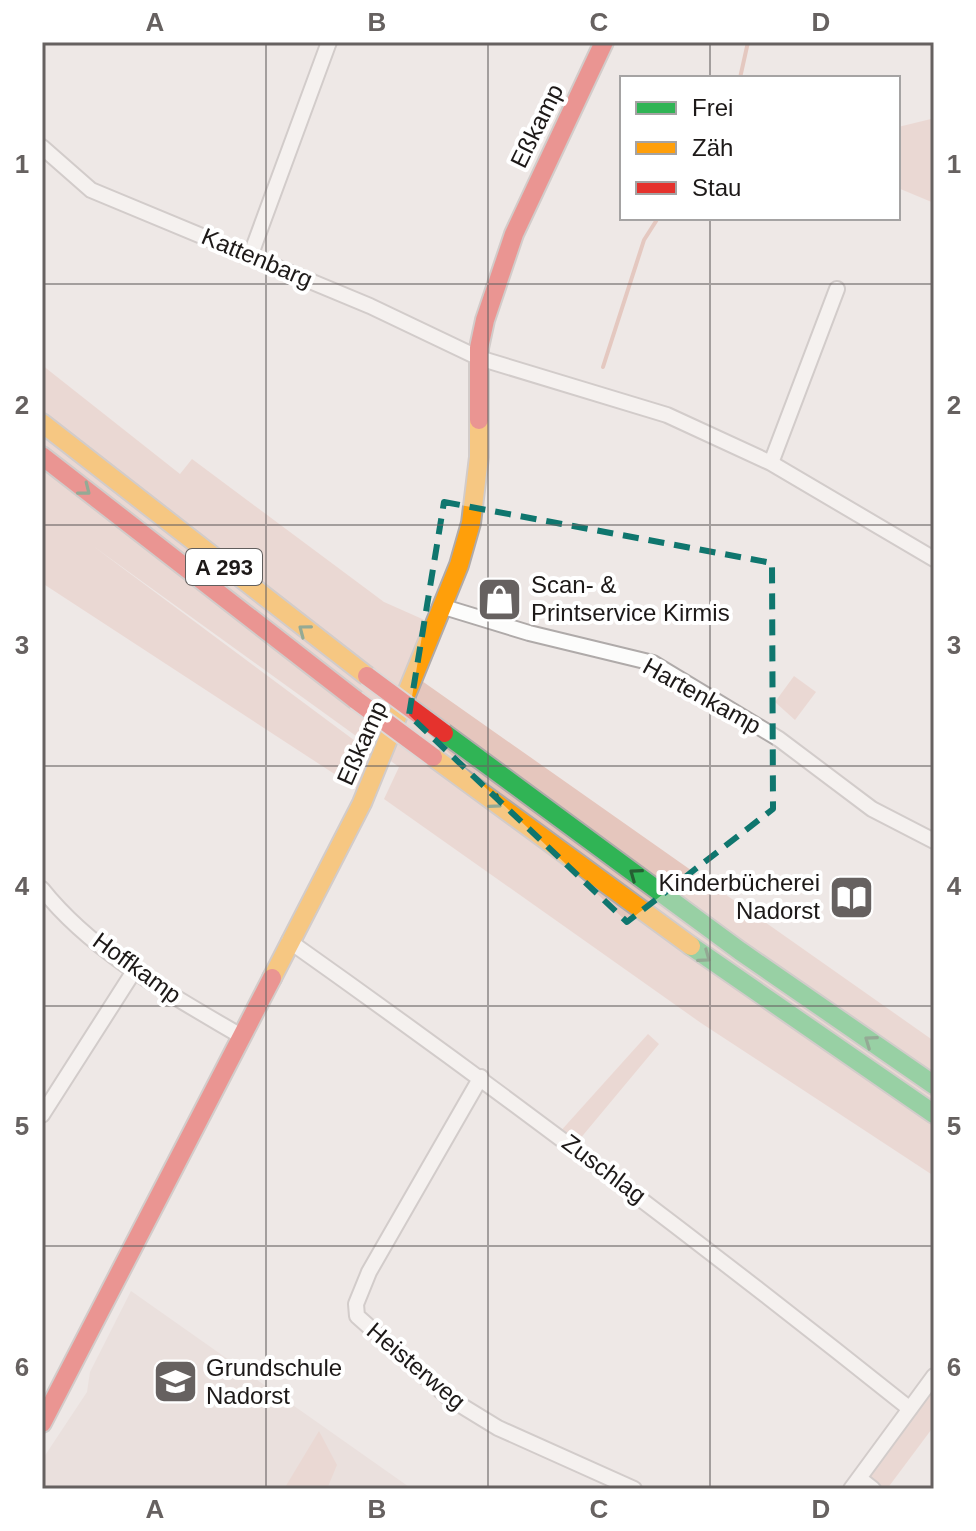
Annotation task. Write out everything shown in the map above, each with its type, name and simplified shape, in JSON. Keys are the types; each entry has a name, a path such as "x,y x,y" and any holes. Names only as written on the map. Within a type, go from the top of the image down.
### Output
{"main road":[{"name":"Eßkamp","path":"42,1423 375,776 444,607 471,523 479,457 479,358 485,320 505,256 604,42"},
{"name":"A 293","path":"42,423 367,676 740,951 934,1085"},
{"name":"A 293","path":"42,456 433,757 708,959 934,1114"}],"street":[{"path":"251,254 329,42"},
{"name":"Kattenbarg","path":"42,147 91,190 251,254 407,322 479,358 667,415 771,463 934,559"},
{"path":"771,463 837,289"},
{"name":"Hartenkamp","path":"444,607 529,633 653,663 779,739 872,809 934,841"},
{"name":"Hoffkamp","path":"42,889 56,905 134,971 241,1036"},
{"name":"Zuschlag","path":"289,941 481,1077 705,1245 910,1409"},
{"path":"42,1115 134,971"},
{"name":"Heisterweg","path":"481,1077 369,1272 356,1304 357,1316 449,1398 498,1428 634,1489"},
{"path":"873,1489 855,1484 934,1376"}],"highlighted area":[{"path":"444,502 772,563 773,809 627,922 409,715"}],"shaded area":[{"path":"931,119 934,124 934,203 900,189 900,127"},
{"path":"42,365 180,474 192,459 384,602 429,622 422,681 934,1041 934,1176 701,1023 384,799 399,767 93,546 374,755 359,790 42,583"},
{"path":"794,676 816,692 795,720 775,702"},
{"path":"648,1034 659,1044 574,1146 558,1134"},
{"name":"Grundschule Nadorst","path":"131,1291 412,1489 42,1489 42,1460 87,1392 90,1372"},
{"path":"934,1387 934,1426 887,1489 858,1489"},
{"path":"319,1431 337,1465 327,1489 284,1489"}],"waterway":[{"path":"740,76 748,42"},
{"path":"603,367 644,240 657,220"}],"traffic: fast":[{"path":"444,733 740,951 934,1085"},
{"path":"691,946 934,1114"}],"traffic: slow":[{"path":"272,978 362,803 459,565 471,523 479,457 479,420"},
{"path":"42,423 367,676"},
{"path":"433,757 691,946"}],"traffic: jam":[{"path":"479,420 479,348 485,320 514,234 604,42"},
{"path":"42,456 356,700"},
{"path":"367,676 444,733"},
{"path":"356,700 433,757"},
{"path":"42,1423 272,978"}],"place":[{"name":"Scan- & Printservice Kirmis","path":"500,599"},
{"name":"Kinderbücherei Nadorst","path":"851,897"},
{"name":"Grundschule Nadorst","path":"175,1382"}]}
